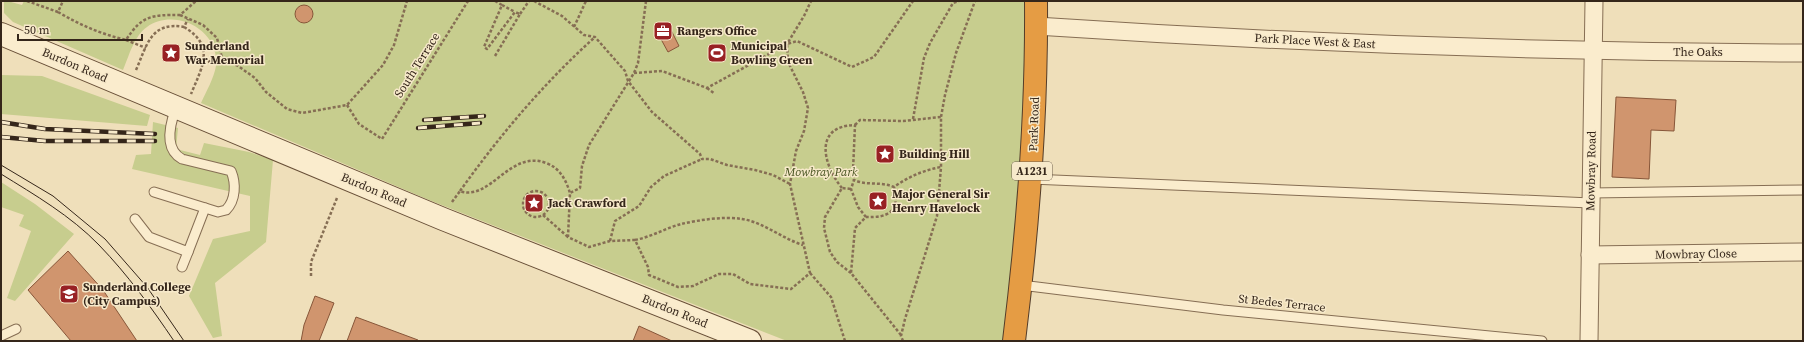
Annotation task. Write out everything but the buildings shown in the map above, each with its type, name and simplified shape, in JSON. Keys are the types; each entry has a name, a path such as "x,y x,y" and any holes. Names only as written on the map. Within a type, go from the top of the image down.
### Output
{"highway":[{"name":"Park Road","path":"1014,341 1031,180 1035,114 1036,1"}],"street":[{"name":"Mowbray Road","path":"1588,341 1594,1"},
{"name":"Park Place West & East","path":"1036,26 1362,44 1593,52"},
{"name":"Burdon Road","path":"1,34 443,219 750,341"},
{"name":"The Oaks","path":"1593,52 1803,53"},
{"name":"Mowbray Close","path":"1590,255 1803,252"}],"lane":[{"path":"154,192 222,212 229,206 235,185 232,171 225,168 182,159 175,155 172,150 170,125 180,109"},
{"path":"1031,180 1591,198 1803,190"},
{"path":"182,267 205,208"},
{"path":"135,219 149,237 188,252"},
{"name":"St Bedes Terrace","path":"1021,285 1223,310 1542,341"},
{"path":"1,336 16,329"}],"path":[{"path":"27,1 58,12 84,27 146,48"},
{"path":"58,12 63,1"},
{"path":"180,15 196,1"},
{"path":"203,64 222,58 238,66 255,78 266,92 286,109 302,113 348,105 383,65 394,45 407,1"},
{"name":"South Terrace","path":"348,105 359,124 382,139 468,1"},
{"path":"495,1 520,14"},
{"path":"495,56 529,1"},
{"path":"534,1 562,16 584,35 596,37 625,71 628,81 652,112 700,154 702,159"},
{"path":"574,26 586,1"},
{"path":"570,193 580,188 582,166 589,145 634,73 638,63 646,1"},
{"path":"811,1 787,44 788,62 808,108 804,131 796,151 790,184 810,273 831,297 845,341"},
{"path":"707,88 787,44 797,41 852,67 874,57 913,1"},
{"path":"913,119 924,58 930,43 953,3 959,1"},
{"path":"901,336 937,216 941,167 942,117 950,73 975,1"},
{"path":"502,5 484,47 487,49 515,12"},
{"path":"126,40 141,23 152,16 180,15 202,25 217,38 222,58"},
{"path":"184,27 188,19"},
{"path":"128,88 146,48 156,32 163,27 173,25 184,27 194,33 201,41 204,51 203,64 180,109"},
{"path":"443,219 448,207 483,160 538,92 596,37"},
{"path":"634,73 662,71 707,88 715,94"},
{"path":"894,187 896,195 895,206 890,213 880,218 866,217 858,207 851,189 854,180 855,125 860,120 942,117"},
{"path":"851,189 842,188 835,179 825,151 826,140 834,130 845,125 855,125"},
{"path":"610,241 615,221 639,206 651,187 664,176 702,159 710,159 726,165 755,170 790,184"},
{"path":"460,191 476,191 486,186 518,163 531,160 551,165 560,172 567,183 570,193 568,237"},
{"path":"894,187 904,180 941,167"},
{"path":"854,180 864,184 875,182 894,187"},
{"path":"842,188 825,217 824,228 830,252 837,262 851,273 901,336 903,341"},
{"path":"539,191 546,196 548,208 543,214 535,217 530,216 524,210 523,201 527,194 539,191"},
{"path":"310,276 311,262 337,198"},
{"path":"543,214 568,237 589,247 610,241 635,240 658,234 680,224 724,218 742,219 757,224 789,241 803,246"},
{"path":"851,273 855,228 866,217"},
{"path":"635,240 648,267 649,274 678,287 693,286 719,274 733,274 750,284 791,289 810,273"}],"green space":[{"name":"Mowbray Park","path":"24,1 1030,1 1024,216 1006,341 787,341 429,200 201,103 215,71 215,53 211,42 194,26 182,21 170,20 158,21 147,27 135,41 123,70 13,22 4,13 4,2 22,5"},
{"path":"1,75 42,76 150,115 147,126 1,114"},
{"path":"153,122 178,128 176,149 200,155 204,143 249,152 273,160 266,242 215,283 222,336 213,338 189,296 213,239 250,231 250,196 132,169 136,155 151,154"},
{"path":"1,182 35,204 74,234 15,301 7,298 31,231 19,226 24,215 1,207"}],"tram line":[{"path":"1,165 53,196 105,239 147,287 184,341"},
{"path":"1,174 52,206 88,234 110,256 148,304 174,341"}],"railway":[{"path":"424,120 484,116"},
{"path":"1,122 45,129 155,134"},
{"path":"418,128 480,123"},
{"path":"1,137 45,141 155,141"}],"place":[{"name":"Rangers Office","path":"663,31"},
{"name":"Sunderland War Memorial","path":"171,53"},
{"name":"Municipal Bowling Green","path":"717,53"},
{"name":"Building Hill","path":"885,154"},
{"name":"Major General Sir Henry Havelock","path":"878,201"},
{"name":"Jack Crawford","path":"534,203"},
{"name":"Sunderland College (City Campus)","path":"69,294"}]}
